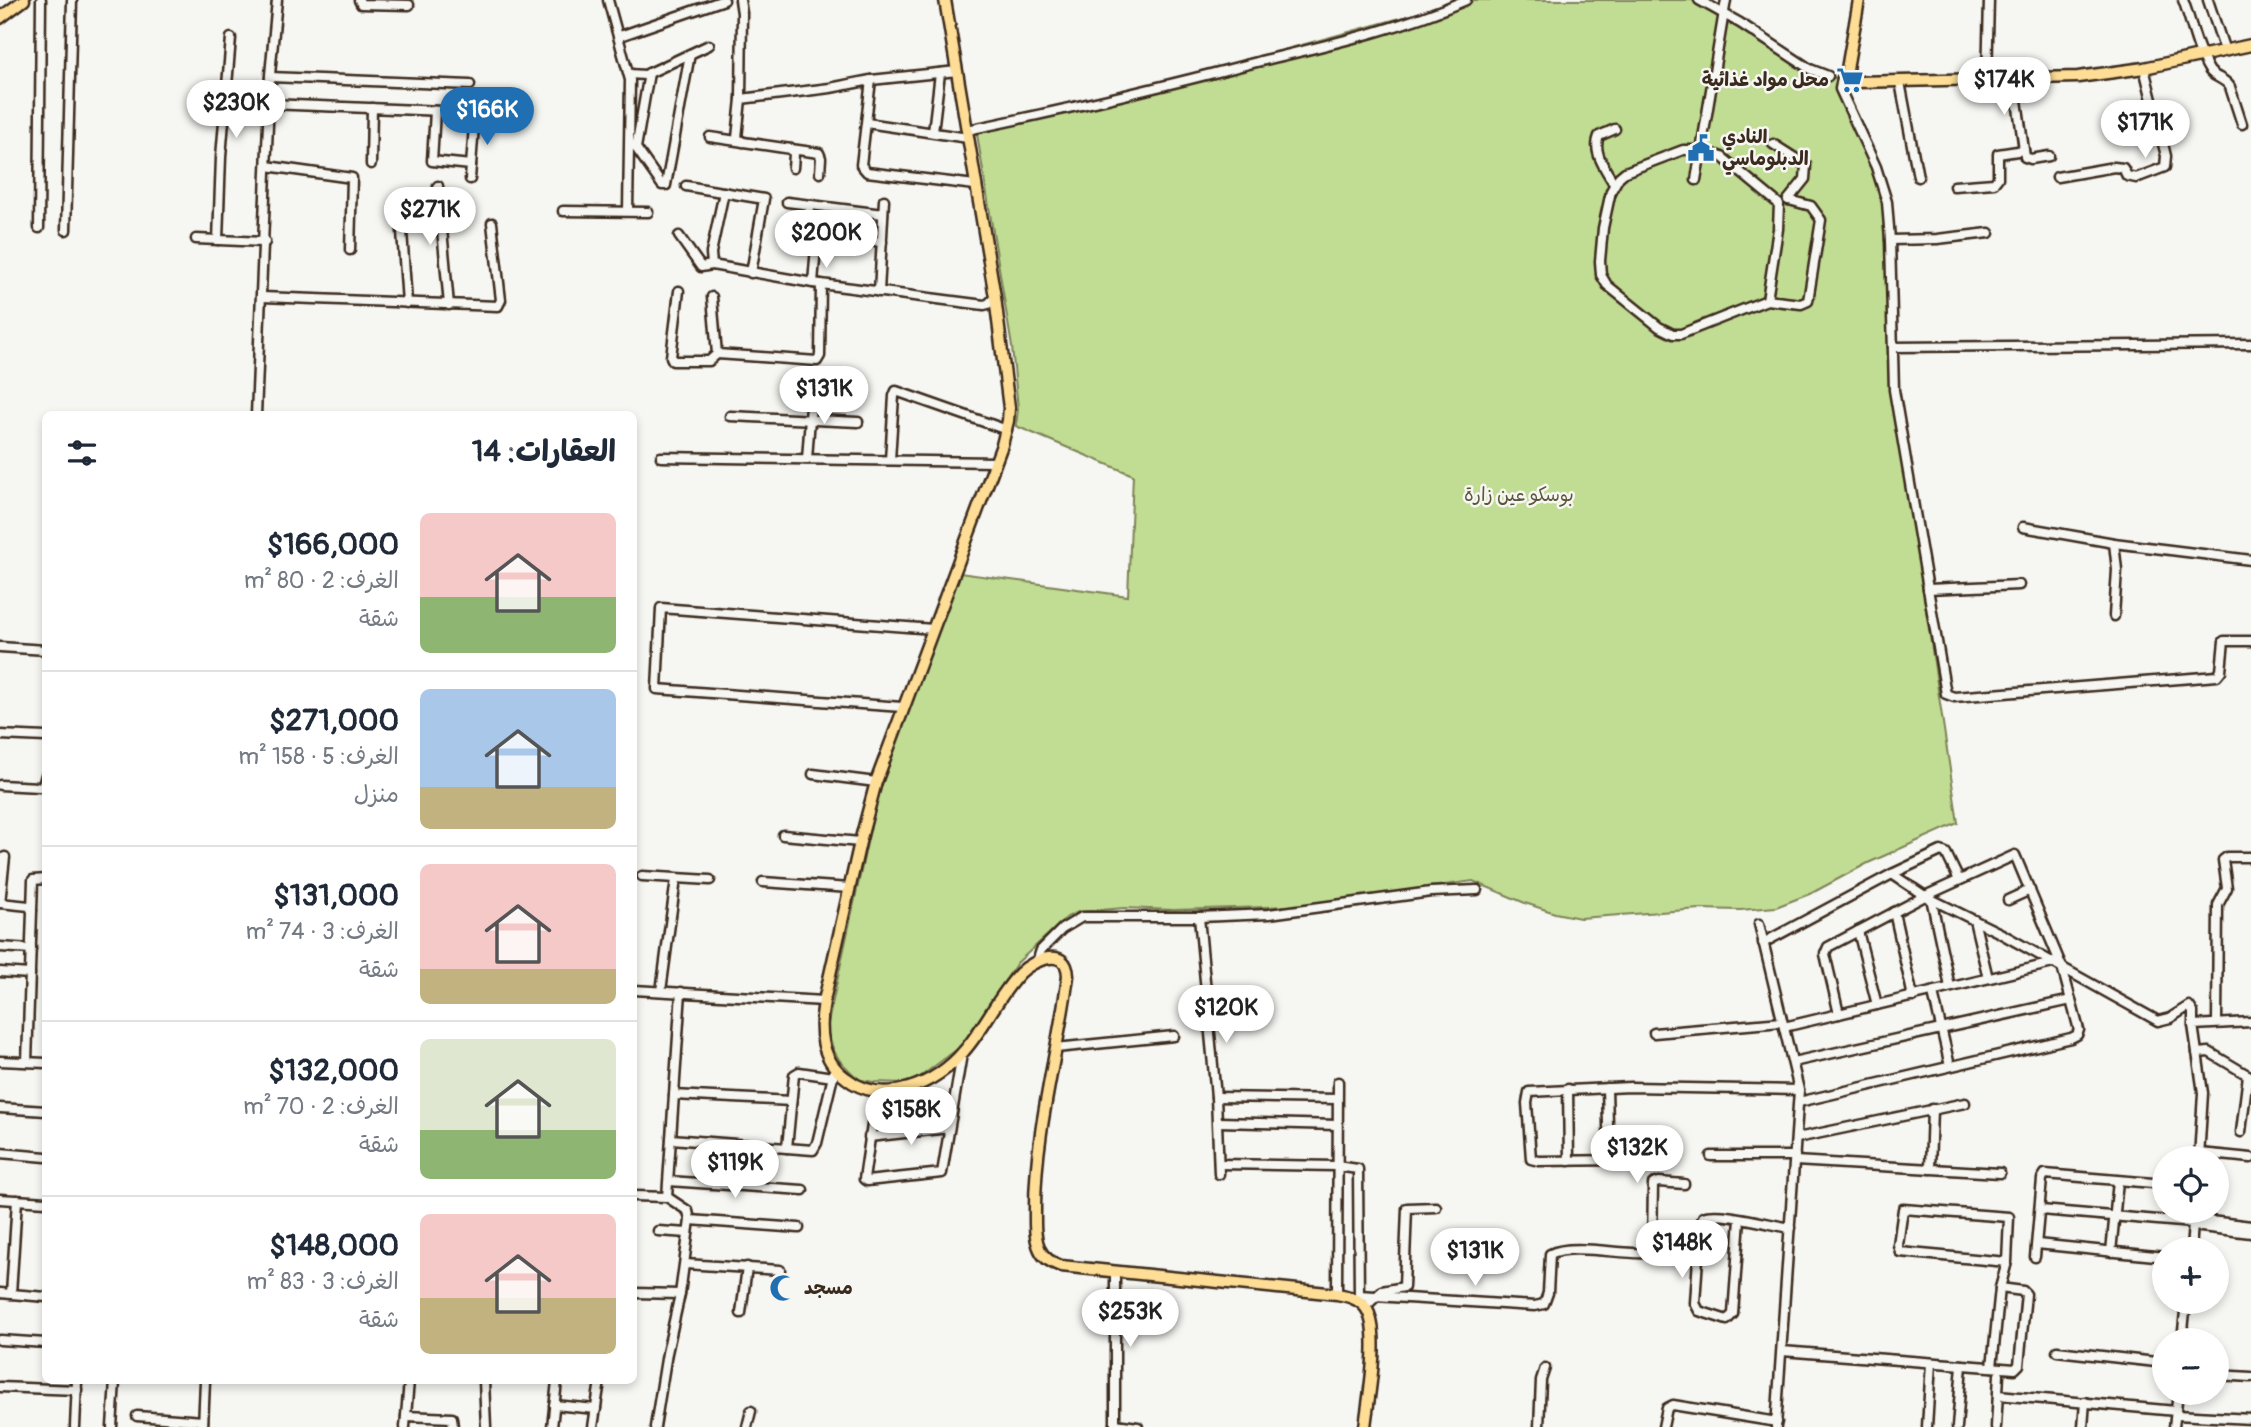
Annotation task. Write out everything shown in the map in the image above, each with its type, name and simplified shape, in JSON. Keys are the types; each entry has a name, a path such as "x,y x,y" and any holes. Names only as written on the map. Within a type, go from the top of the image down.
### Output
{"main road":[{"path":"2,13 24,0"},
{"path":"945,0 995,297 1009,408 1007,430 876,782 824,1001 822,1042 834,1072 863,1088 895,1092 917,1085 962,1054 1010,984 1026,968 1038,959 1058,959 1065,963 1068,970 1037,1157 1037,1242 1043,1255 1053,1263 1076,1268 1337,1294 1361,1301 1373,1329 1365,1427"},
{"path":"1859,0 1848,62 1848,74 1856,82 2078,77 2144,68 2251,45"}],"street":[{"path":"39,228 41,0"},
{"path":"66,230 72,0"},
{"path":"256,411 270,77 277,0"},
{"path":"359,0 361,4 409,5"},
{"path":"608,0 620,36 631,91 628,211"},
{"path":"620,36 724,0"},
{"path":"740,0 741,99 737,138 743,142"},
{"path":"867,123 968,134 1277,57 1386,27 1466,0"},
{"path":"1699,0 1724,13 1810,69 1828,76"},
{"path":"1696,180 1726,0"},
{"path":"1987,80 1989,0"},
{"path":"2183,0 2202,56 2212,74 2227,82 2242,124"},
{"path":"2208,0 2225,51"},
{"path":"218,240 220,157 231,38"},
{"path":"629,74 649,74 709,45"},
{"path":"649,74 636,148 662,185 666,185 690,54"},
{"path":"2057,177 2123,167 2127,176 2133,178 2165,167 2166,156 2144,68"},
{"path":"741,99 830,89 871,80 957,71"},
{"path":"933,132 940,73"},
{"path":"1848,74 1842,78 1840,89 1880,177 1887,202 1895,401 1945,691 1951,697 2217,676 2221,671 2224,640 2251,640"},
{"path":"270,77 470,85"},
{"path":"2014,79 2024,150 2028,158 2049,156"},
{"path":"871,80 861,165 867,172 975,185"},
{"path":"1900,82 1918,177"},
{"path":"269,104 493,113"},
{"path":"371,164 372,108"},
{"path":"435,111 432,161 471,165"},
{"path":"470,179 475,112"},
{"path":"1614,184 1596,145 1599,136 1615,129"},
{"path":"709,137 819,153 820,173"},
{"path":"1773,144 1806,165 1805,178 1789,200 1779,204"},
{"path":"791,149 794,152 793,168"},
{"path":"1779,204 1722,157 1702,150 1683,150 1632,169 1619,177 1614,184 1601,243 1601,275 1608,285 1659,327 1673,334 1688,333 1767,300 1801,304 1811,296 1821,220 1811,206 1789,200"},
{"path":"1954,186 1994,183 1998,178 1998,154 2024,150"},
{"path":"267,166 352,178 350,250"},
{"path":"686,186 764,199 751,274"},
{"path":"438,187 449,305"},
{"path":"712,265 711,253 724,192"},
{"path":"879,292 884,200"},
{"path":"400,202 407,303"},
{"path":"787,202 883,214"},
{"path":"1767,300 1778,229 1779,204"},
{"path":"806,234 810,205"},
{"path":"563,211 648,212"},
{"path":"262,297 500,305 492,223"},
{"path":"785,231 882,242"},
{"path":"1890,240 1937,239 1989,233"},
{"path":"678,291 671,360 709,361 717,354 817,361 820,356 817,235"},
{"path":"680,236 701,267 712,265 751,274 984,305 995,297"},
{"path":"196,239 265,242"},
{"path":"712,296 717,354"},
{"path":"1893,347 2251,344"},
{"path":"807,460 812,391"},
{"path":"890,460 896,391 1007,430"},
{"path":"730,416 858,422"},
{"path":"662,457 996,462"},
{"path":"2023,527 2114,543 2251,560"},
{"path":"2114,543 2117,570 2114,616"},
{"path":"1928,589 2019,585"},
{"path":"902,707 657,689 661,608 933,629"},
{"path":"0,647 42,650"},
{"path":"0,734 42,737"},
{"path":"813,774 876,782"},
{"path":"0,785 42,786"},
{"path":"783,835 860,842"},
{"path":"1763,943 1892,874 1944,851 1959,880"},
{"path":"1799,1102 2074,1036 2079,1030 2062,967 2015,855 1894,912 1826,950 1839,1014"},
{"path":"5,857 0,903 29,906 32,911"},
{"path":"2217,1023 2218,905 2227,888 2223,860 2227,857 2251,857"},
{"path":"1892,874 1928,897 2158,1021 2170,1018 2189,1006 2193,1012 2204,1106 2201,1146"},
{"path":"642,876 710,880"},
{"path":"27,1062 33,880 42,879"},
{"path":"661,991 676,879"},
{"path":"763,882 850,888"},
{"path":"1038,959 1041,950 1062,929 1082,917 1280,914 1431,892 1476,890"},
{"path":"2008,900 2030,890"},
{"path":"1928,897 1950,988"},
{"path":"1894,912 1913,998"},
{"path":"1199,917 1218,1122 1219,1174"},
{"path":"1973,920 1988,978"},
{"path":"1663,1427 1667,1408 1672,1405 1777,1425 1799,1090 1759,924"},
{"path":"1858,932 1877,1005"},
{"path":"0,947 31,949"},
{"path":"1654,1033 1783,1024 1913,998 2053,963"},
{"path":"0,972 30,974"},
{"path":"637,990 824,1001"},
{"path":"667,1197 681,992"},
{"path":"1933,993 1950,1066"},
{"path":"1793,1062 2071,1000"},
{"path":"2193,1025 2251,1022"},
{"path":"1056,1048 1174,1036"},
{"path":"2197,1053 2209,1052 2250,1076 2241,1132"},
{"path":"877,1091 864,1180 942,1173 962,1054"},
{"path":"0,1061 42,1063"},
{"path":"671,1139 810,1151 816,1147 834,1072 796,1073 787,1148"},
{"path":"1337,1294 1338,1083"},
{"path":"1624,1160 1531,1159 1527,1104 1529,1092 1607,1088 1799,1090"},
{"path":"1607,1088 1609,1160"},
{"path":"1568,1089 1569,1161"},
{"path":"674,1095 791,1101"},
{"path":"1216,1097 1337,1099"},
{"path":"1797,1138 1965,1103"},
{"path":"0,1108 42,1111"},
{"path":"1930,1169 1932,1109"},
{"path":"1218,1122 1337,1125"},
{"path":"869,1137 949,1128"},
{"path":"0,1153 42,1157"},
{"path":"1711,1156 1795,1158 2000,1174"},
{"path":"2229,1157 2251,1158"},
{"path":"1219,1164 1356,1168 1359,1173 1361,1301 1382,1291 1404,1287 1407,1208 1436,1207"},
{"path":"2035,1257 2042,1178 2045,1174 2152,1183"},
{"path":"669,1181 803,1191"},
{"path":"2111,1252 2118,1181"},
{"path":"1374,1296 1535,1306 1544,1304 1548,1293 1550,1254 1580,1251 1647,1254 1652,1248 1653,1184 1684,1184"},
{"path":"637,1196 667,1197 688,1211 690,1220 680,1294 655,1427"},
{"path":"0,1199 42,1202"},
{"path":"11,1294 18,1200"},
{"path":"1992,1367 2000,1287 2007,1262 2008,1216 1903,1209 1898,1245 1900,1252 2007,1262"},
{"path":"2041,1210 2152,1218"},
{"path":"1740,1219 1732,1314 1727,1320 1699,1311 1695,1303 1703,1217 1707,1215 1740,1219 1790,1228"},
{"path":"690,1220 799,1228"},
{"path":"2207,1223 2251,1233"},
{"path":"2222,1223 2251,1226"},
{"path":"658,1231 688,1233"},
{"path":"2037,1244 2152,1256"},
{"path":"685,1264 780,1270"},
{"path":"741,1313 747,1267"},
{"path":"1115,1272 1115,1425 1138,1427"},
{"path":"1782,1351 2013,1370 2019,1365 2025,1294 2023,1291 2000,1287"},
{"path":"0,1293 42,1297"},
{"path":"637,1293 680,1294"},
{"path":"0,1340 42,1343"},
{"path":"2057,1351 2152,1362"},
{"path":"1927,1427 1931,1363"},
{"path":"1957,1427 1962,1365"},
{"path":"1539,1427 1541,1380 1545,1368"},
{"path":"1996,1427 1999,1375"},
{"path":"2229,1376 2251,1377"},
{"path":"112,1427 115,1384"},
{"path":"137,1416 203,1424 205,1384"},
{"path":"405,1427 409,1384"},
{"path":"485,1384 486,1427"},
{"path":"552,1427 557,1384"},
{"path":"593,1427 600,1384"},
{"path":"0,1387 77,1385 75,1427"},
{"path":"1998,1395 2251,1419"},
{"path":"2083,1427 2085,1402"},
{"path":"554,1405 596,1409"},
{"path":"2175,1427 2177,1405"},
{"path":"747,1427 751,1411"},
{"path":"406,1416 452,1418 453,1427"}],"green space":[{"name":"بوسكو عين زارة","path":"1466,0 1696,0 1824,74 1836,78 1864,145 1888,222 1892,383 1958,823 1868,863 1812,893 1776,907 1700,909 1580,918 1525,903 1473,881 1294,906 1174,910 1124,908 1078,912 1067,917 1017,963 960,1047 920,1077 905,1083 861,1080 840,1061 834,1051 828,1023 887,763 960,573 1128,596 1133,475 1016,426 1018,409 1012,347 977,134"}],"place":[{"name":"محل مواد غذائية","path":"1850,80"},
{"name":"النادي الدبلوماسي","path":"1701,148"},
{"name":"مسجد","path":"783,1288"}]}
